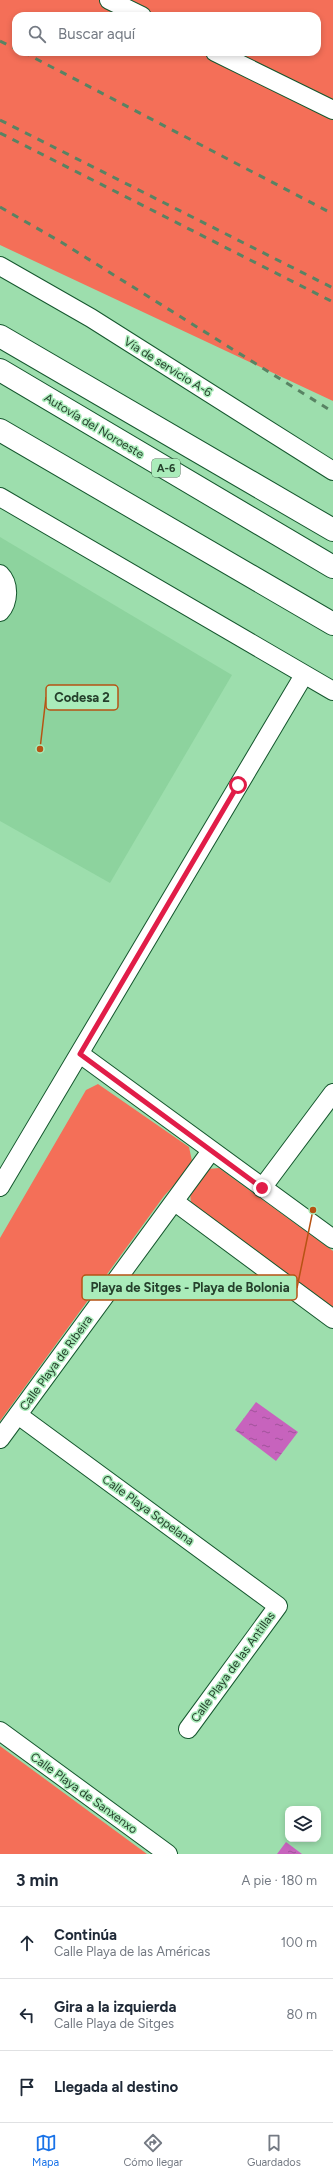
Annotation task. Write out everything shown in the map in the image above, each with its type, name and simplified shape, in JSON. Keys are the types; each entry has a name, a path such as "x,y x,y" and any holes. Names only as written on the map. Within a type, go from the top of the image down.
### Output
{"highway":[{"path":"0,336 333,530"},
{"name":"Autovía del Noroeste","path":"0,370 333,567"},
{"path":"0,430 333,624"}],"street":[{"path":"109,0 134,12"},
{"path":"223,56 332,108"},
{"name":"Vía de servicio A-6","path":"0,266 91,318 333,471"},
{"path":"0,497 333,691"},
{"path":"0,574 7,587 8,598 0,612"},
{"path":"0,1187 304,675"},
{"path":"80,1054 333,1239"},
{"path":"262,1188 333,1093"},
{"name":"Calle Playa de Ribeira","path":"0,1439 212,1151"},
{"path":"175,1202 333,1319"},
{"name":"Calle Playa Sopelana","path":"18,1415 278,1606"},
{"name":"Calle Playa de las Antillas","path":"188,1729 278,1606"},
{"name":"Calle Playa de Sanxenxo","path":"0,1731 168,1854"}],"shaded area":[{"path":"0,0 333,0 333,401 0,245"},
{"path":"0,537 232,675 110,883 0,821"},
{"path":"98,1084 189,1147 192,1161 185,1173 164,1196 0,1421 0,1238 86,1090"},
{"path":"219,1168 333,1251 333,1308 191,1203 190,1193 208,1169"},
{"path":"0,1746 147,1854 0,1854"}],"water":[{"path":"256,1402 298,1432 276,1461 235,1430"},
{"path":"286,1842 302,1854 277,1854"}],"railway":[{"path":"0,41 12,47"},
{"path":"31,56 333,214"},
{"path":"0,120 333,288"},
{"path":"0,133 333,302"},
{"path":"0,207 61,242 333,412"}],"place":[{"name":"Codesa 2","path":"40,749"},
{"name":"Playa de Sitges - Playa de Bolonia","path":"313,1210"}],"route":[{"path":"238,785 80,1054 262,1188"}]}
